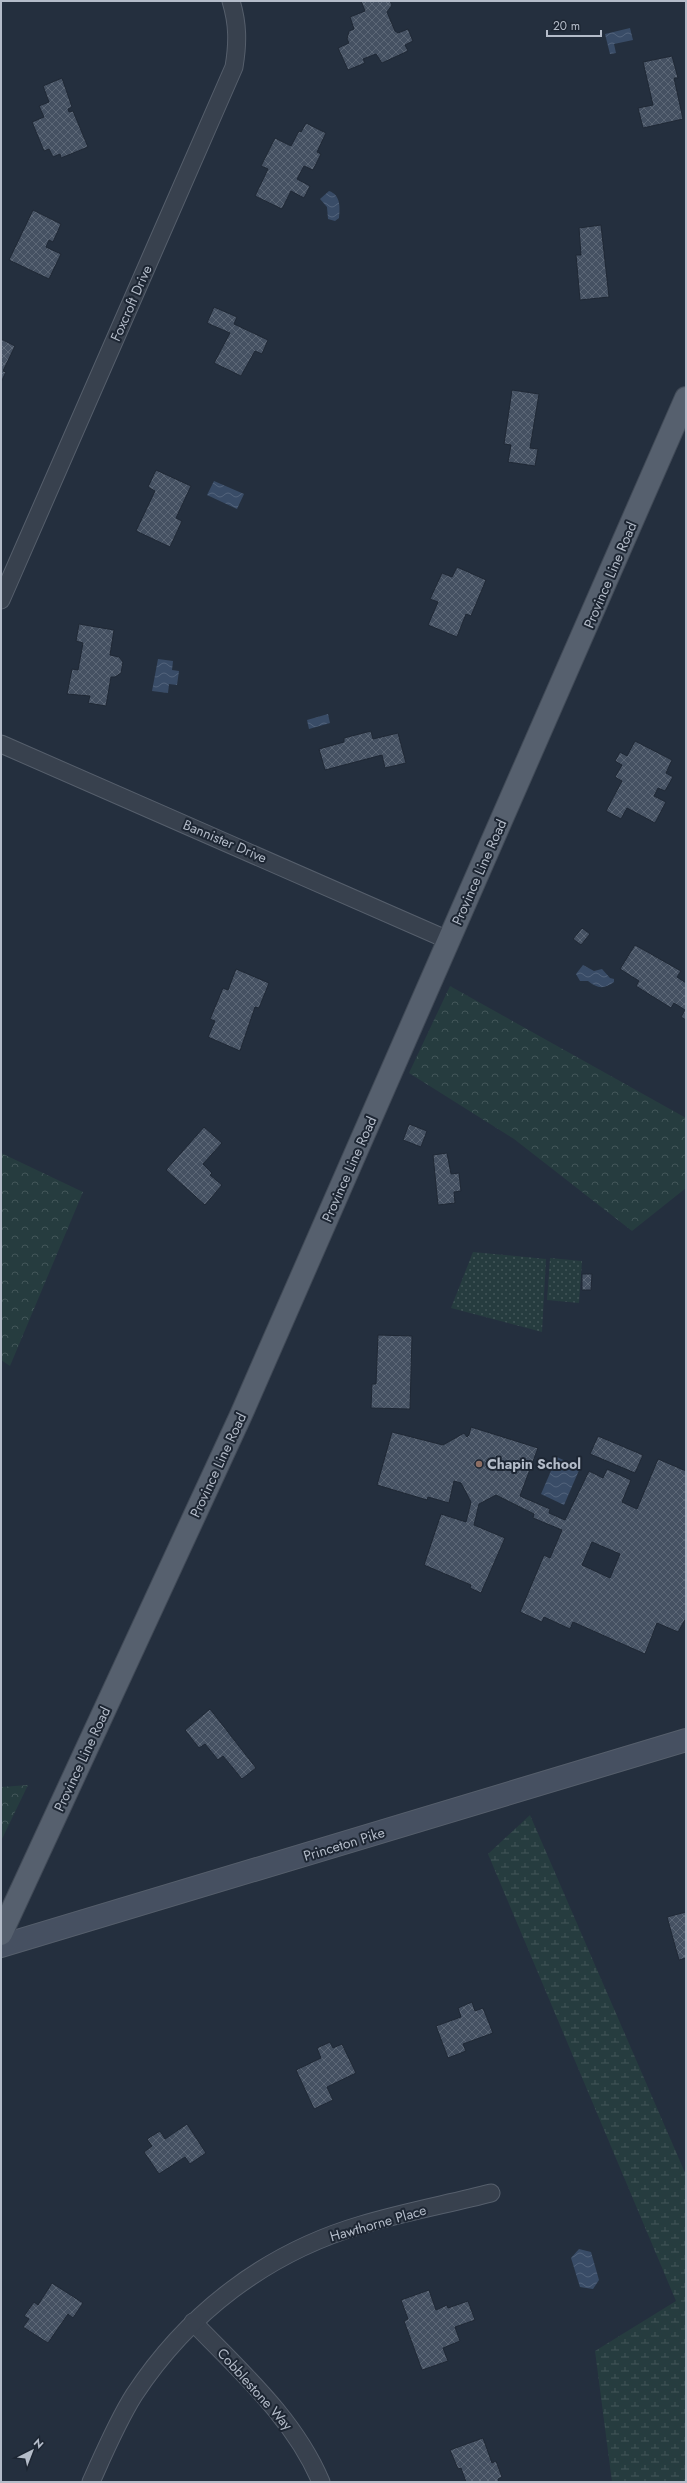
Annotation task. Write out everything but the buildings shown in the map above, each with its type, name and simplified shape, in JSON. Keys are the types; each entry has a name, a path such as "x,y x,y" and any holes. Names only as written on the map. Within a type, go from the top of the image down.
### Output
{"main road":[{"name":"Province Line Road","path":"1,1934 244,1408 448,940 537,743 686,398"},
{"name":"Princeton Pike","path":"1,1946 686,1740"}],"street":[{"name":"Foxcroft Drive","path":"1,600 234,67 238,43 236,19 230,1"},
{"name":"Bannister Drive","path":"1,744 448,940"},
{"name":"Hawthorne Place","path":"91,2482 115,2429 134,2396 155,2366 193,2322 226,2294 260,2270 290,2253 362,2225 491,2193"},
{"name":"Cobblestone Way","path":"193,2322 279,2412 299,2439 321,2482"}],"green space":[{"path":"450,986 686,1118 686,1188 632,1231 514,1139 409,1073"},
{"path":"1,1153 83,1192 10,1366 1,1360"},
{"path":"473,1252 546,1259 542,1332 451,1308"},
{"path":"550,1258 582,1261 579,1303 547,1300"},
{"path":"28,1785 1,1841 1,1787"},
{"path":"530,1815 686,2175 686,2482 612,2482 595,2351 676,2301 488,1854"}],"water":[{"path":"630,28 633,40 614,44 616,53 610,54 605,34"},
{"path":"329,191 336,196 339,202 339,218 335,221 328,219 327,207 320,199"},
{"path":"214,481 244,494 237,509 207,495"},
{"path":"158,659 173,661 172,670 179,671 177,685 169,684 168,693 152,691"},
{"path":"328,714 330,723 309,729 307,720"},
{"path":"583,965 594,971 602,969 610,978 614,979 614,982 604,987 598,987 588,981 580,981 576,974"},
{"path":"557,1457 580,1468 564,1505 541,1494"},
{"path":"579,2249 591,2252 599,2280 593,2289 580,2287 571,2258"}],"place":[{"name":"Chapin School","path":"479,1464"}]}
